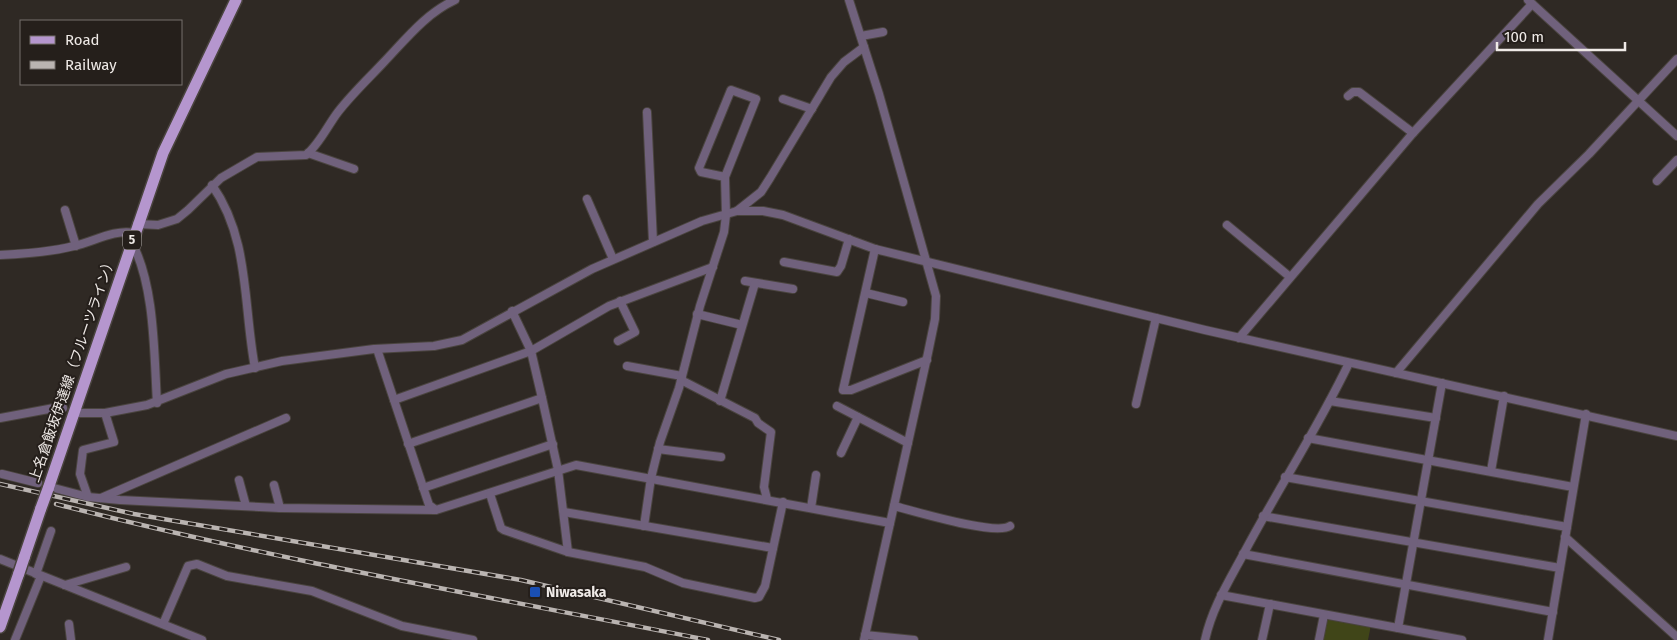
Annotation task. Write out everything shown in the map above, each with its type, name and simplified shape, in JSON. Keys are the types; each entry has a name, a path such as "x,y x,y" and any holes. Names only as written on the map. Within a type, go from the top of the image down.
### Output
{"main road":[{"name":"上名倉飯坂伊達線（フルーツライン）","path":"0,627 41,508 46,487 163,153 236,0"}],"street":[{"path":"308,153 358,88 432,12 455,0"},
{"path":"849,0 936,296 935,319 927,360 864,637 914,640"},
{"path":"1239,338 1413,133 1530,2 1677,136"},
{"path":"861,36 883,32"},
{"path":"80,413 105,413 157,403 226,374 282,361 377,349 434,346 462,340 512,311 613,259 702,221 737,211 761,192 837,69 864,46"},
{"path":"1396,373 1538,204 1590,154 1677,59"},
{"path":"644,526 651,478 658,449 681,378 697,314 724,232 726,215 724,177 756,98 731,90 699,168 701,172 724,177"},
{"path":"1348,96 1353,92 1359,92 1413,133"},
{"path":"783,99 812,109"},
{"path":"647,112 653,242"},
{"path":"0,255 76,246 100,237 134,233 171,222 188,210 212,185 257,157 294,156 308,153 354,169"},
{"path":"1657,181 1677,160"},
{"path":"212,185 228,210 245,271 255,368"},
{"path":"587,199 613,259"},
{"path":"65,210 76,246"},
{"path":"737,211 763,211 783,215 875,249 927,262 1239,338 1586,414 1677,436"},
{"path":"1228,225 1290,278"},
{"path":"134,233 152,321 157,403"},
{"path":"784,262 837,272 841,266 849,238"},
{"path":"875,249 843,390 852,390 927,360"},
{"path":"394,400 531,351 591,315 620,301 713,267"},
{"path":"745,281 793,289"},
{"path":"720,401 755,283"},
{"path":"866,293 903,302"},
{"path":"618,341 635,332 620,301"},
{"path":"512,311 531,351 542,398 558,470 568,552"},
{"path":"697,314 742,325"},
{"path":"1136,404 1156,318"},
{"path":"377,349 429,505 436,510"},
{"path":"1206,640 1215,607 1221,595 1263,516 1330,401 1349,362"},
{"path":"627,366 681,378 720,401 755,418 758,423 771,432 764,487 767,499"},
{"path":"1398,628 1442,383"},
{"path":"1491,471 1504,396"},
{"path":"408,444 542,398"},
{"path":"1330,401 1436,418"},
{"path":"837,406 908,443"},
{"path":"0,418 51,408 63,408"},
{"path":"88,497 80,474 83,450 114,442 105,413"},
{"path":"1548,640 1586,414"},
{"path":"841,453 858,417"},
{"path":"99,499 286,418"},
{"path":"1308,438 1574,487"},
{"path":"423,488 552,444"},
{"path":"658,449 721,457"},
{"path":"2,474 46,487 99,499 280,508 436,510 576,465 890,523"},
{"path":"811,508 816,475"},
{"path":"1285,477 1567,527"},
{"path":"239,480 246,506"},
{"path":"274,484 280,508"},
{"path":"490,494 501,528 504,530 568,552 645,567 683,583 755,598 759,597 764,590 783,502"},
{"path":"894,506 984,528 1002,529 1010,526"},
{"path":"564,512 773,548"},
{"path":"1263,516 1560,568"},
{"path":"16,640 39,575 51,531"},
{"path":"1565,537 1677,637"},
{"path":"1243,554 1553,612"},
{"path":"0,559 202,640"},
{"path":"163,624 188,566 197,564 227,576 312,591 402,626 473,640"},
{"path":"65,585 126,566"},
{"path":"1221,595 1462,640"},
{"path":"1262,640 1270,604"},
{"path":"1319,640 1324,615"},
{"path":"69,624 71,640"}],"green space":[{"path":"1326,617 1371,625 1368,640 1321,640"}],"railway":[{"path":"0,484 134,514 521,580 779,640"},
{"path":"56,504 299,560 708,640"}],"place":[{"name":"Niwasaka","path":"535,592"}]}
